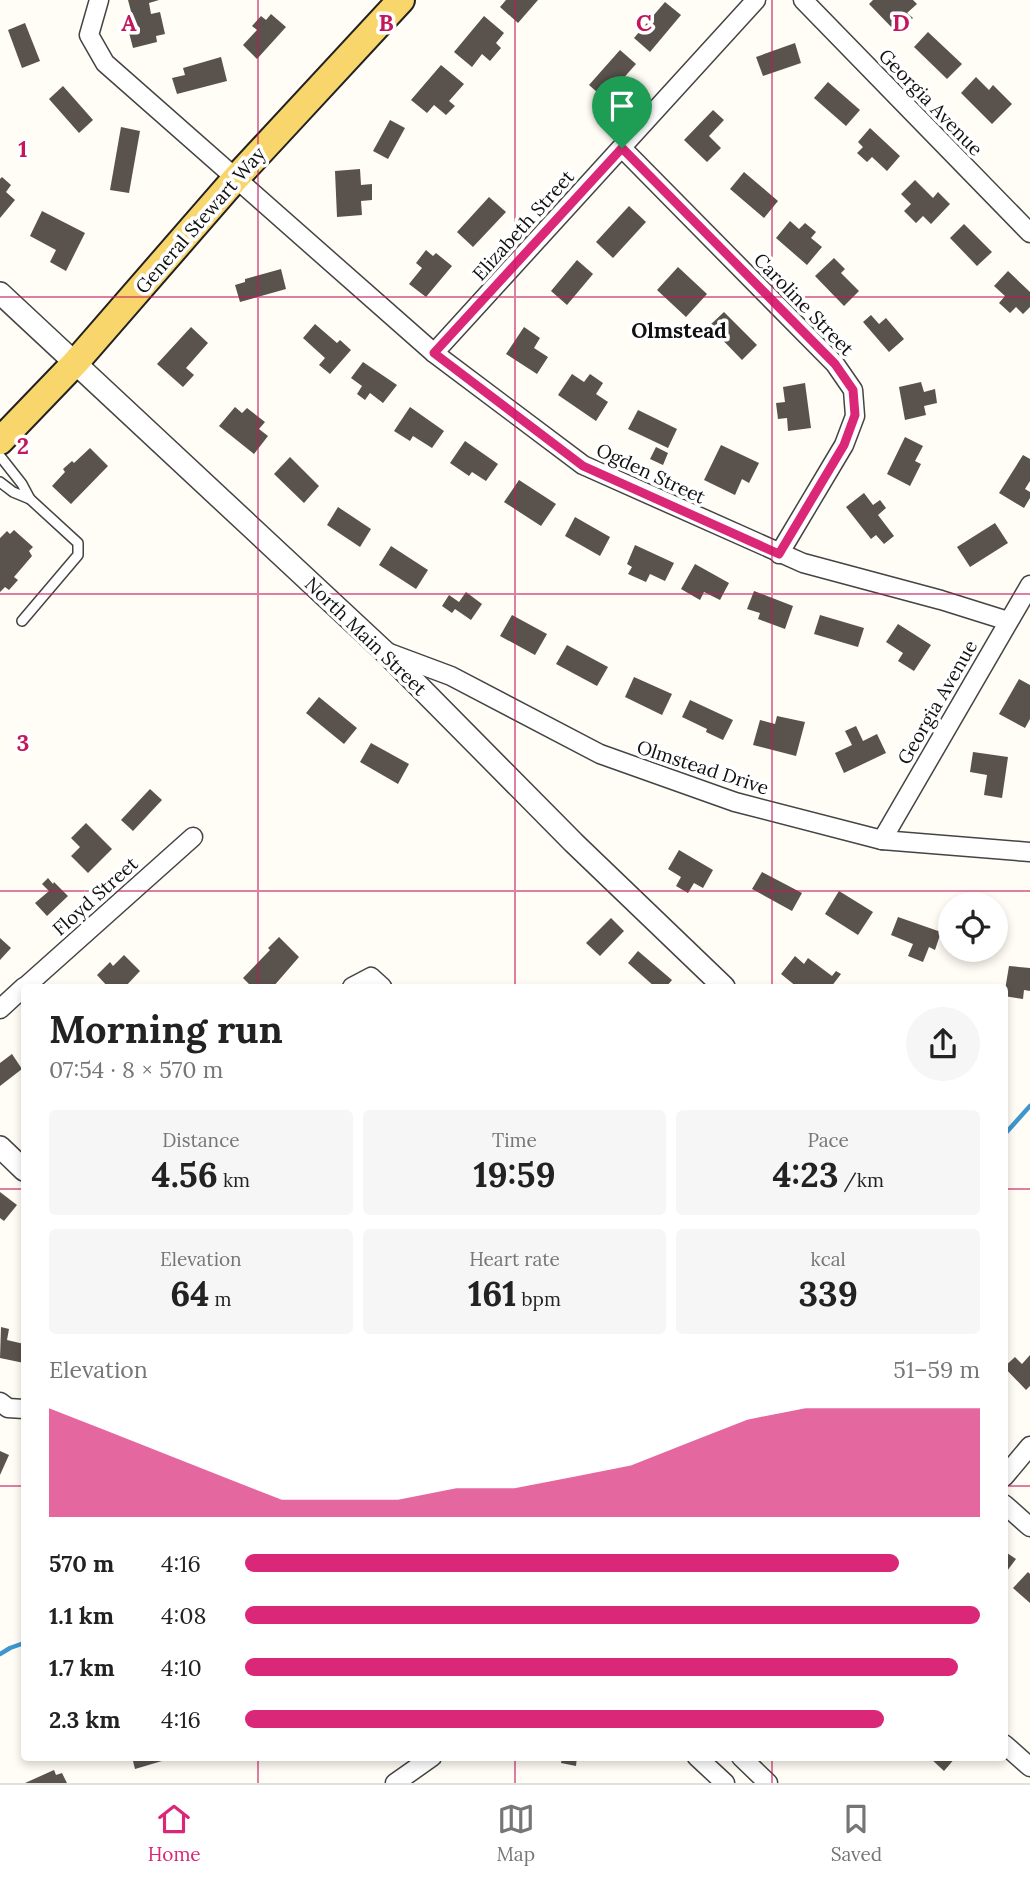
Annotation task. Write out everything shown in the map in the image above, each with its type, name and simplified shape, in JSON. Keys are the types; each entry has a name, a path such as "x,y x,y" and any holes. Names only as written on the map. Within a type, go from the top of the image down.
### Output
{"main road":[{"name":"General Stewart Way","path":"0,441 75,363 235,179 401,0"}],"street":[{"name":"Ogden Street","path":"99,0 89,35 106,63 434,353 583,466 779,554 829,571 941,600 1008,621"},
{"name":"Elizabeth Street","path":"434,353 756,0"},
{"name":"Georgia Avenue","path":"803,0 1030,233"},
{"name":"Caroline Street","path":"622,148 835,364 853,390 855,415 844,445 779,554"},
{"name":"North Main Street","path":"0,293 384,651 573,843 721,984"},
{"name":"Georgia Avenue","path":"882,840 1030,585"},
{"name":"Olmstead Drive","path":"384,651 451,676 600,754 735,802 882,840 1030,852"},
{"name":"Floyd Street","path":"28,984 192,837"},
{"path":"358,984 371,977 379,984"},
{"name":"Floyd Street","path":"0,1009 21,991"},
{"path":"0,1147 21,1167"},
{"path":"0,1402 8,1408 21,1409"},
{"path":"1008,1472 1030,1446"},
{"path":"1008,1508 1030,1527"},
{"path":"1008,1748 1030,1767"},
{"path":"395,1783 426,1761"},
{"path":"701,1761 725,1783"},
{"path":"745,1761 768,1783"}],"lane":[{"path":"0,456 30,499 78,543 78,555 22,621"},
{"path":"0,482 13,492 30,499"}],"building":[{"path":"128,0 159,0 149,3 151,14 160,12 165,34 156,36 157,42 133,48 126,21 133,19"},
{"path":"506,0 538,0 518,23 500,7"},
{"path":"873,0 913,0 917,4 907,13 913,18 897,33 869,4"},
{"path":"665,2 681,15 650,52 634,38"},
{"path":"271,14 286,27 257,59 243,45 257,30 252,26 261,16 266,20"},
{"path":"484,16 504,33 496,43 501,48 490,61 482,54 472,67 454,52"},
{"path":"25,23 40,61 22,68 8,30"},
{"path":"928,32 962,64 947,79 914,47"},
{"path":"795,43 801,63 763,76 756,57"},
{"path":"620,50 636,64 605,99 589,85"},
{"path":"221,57 227,81 177,94 172,78 185,75 183,68"},
{"path":"441,65 464,84 449,101 455,106 446,115 434,105 427,113 411,100"},
{"path":"976,77 989,90 993,85 1012,104 992,124 961,93"},
{"path":"828,82 860,110 846,126 814,98"},
{"path":"63,86 93,120 79,133 49,99"},
{"path":"713,110 724,120 709,136 721,148 707,162 684,140"},
{"path":"390,120 405,128 388,159 373,151"},
{"path":"121,127 140,131 129,193 110,190"},
{"path":"870,128 900,156 887,171 872,157 867,162 857,153 863,147 858,142"},
{"path":"360,169 361,185 372,184 372,200 361,201 362,215 337,217 335,171"},
{"path":"744,172 778,201 764,218 730,189"},
{"path":"2,177 11,185 6,192 15,200 0,218 0,179"},
{"path":"915,180 933,198 938,192 950,204 931,224 923,216 916,223 904,211 911,204 901,194"},
{"path":"489,197 506,212 473,247 457,232"},
{"path":"629,206 646,222 613,258 596,242"},
{"path":"42,211 85,233 66,271 50,262 56,250 30,236"},
{"path":"790,221 799,229 805,223 816,232 811,238 822,247 807,265 776,238"},
{"path":"964,224 992,252 977,266 950,238"},
{"path":"426,250 433,256 436,253 452,266 426,297 409,284 422,268 416,263"},
{"path":"834,258 845,269 841,273 859,291 844,306 815,276"},
{"path":"577,260 593,274 567,305 551,291"},
{"path":"678,267 707,294 686,317 657,290"},
{"path":"281,269 286,289 240,302 235,285 245,282 245,279"},
{"path":"1008,271 1030,292 1030,307 1023,314 1016,307 1010,313 999,303 1005,296 994,286"},
{"path":"724,312 757,345 742,360 709,326"},
{"path":"871,315 879,324 886,318 904,339 889,352 863,322"},
{"path":"315,324 337,343 340,340 351,350 330,374 319,365 325,358 303,338"},
{"path":"191,327 208,343 186,368 194,375 183,387 157,364"},
{"path":"524,327 540,338 534,348 548,357 537,374 506,354"},
{"path":"363,362 397,385 383,403 370,393 365,400 357,394 362,386 351,378"},
{"path":"572,374 584,382 590,374 603,383 596,394 608,402 596,421 558,395"},
{"path":"921,382 924,392 935,389 937,403 924,406 926,415 905,420 899,387"},
{"path":"805,383 811,428 788,431 787,418 778,419 776,403 785,402 783,387"},
{"path":"235,407 242,413 247,408 265,422 259,429 268,436 254,454 219,426"},
{"path":"410,407 444,431 432,448 413,436 410,441 394,431"},
{"path":"638,410 677,429 668,448 628,429"},
{"path":"905,437 923,446 915,461 921,464 910,486 887,474"},
{"path":"465,441 498,464 486,481 472,472 469,476 450,463"},
{"path":"721,445 759,463 749,483 742,479 735,495 704,480"},
{"path":"656,447 668,453 663,465 650,459"},
{"path":"90,448 108,466 71,504 52,486 65,472 63,469"},
{"path":"1023,455 1030,459 1030,481 1025,489 1030,492 1030,498 1024,508 999,493"},
{"path":"290,457 319,486 304,503 274,474"},
{"path":"519,480 556,504 541,526 504,502"},
{"path":"864,493 873,505 880,500 886,508 878,515 894,536 884,544 876,535 871,539 846,507"},
{"path":"338,507 371,529 360,547 327,525"},
{"path":"575,517 610,537 600,556 565,536"},
{"path":"995,523 1008,543 970,567 957,547"},
{"path":"14,530 33,547 29,551 32,556 14,577 18,580 9,590 5,587 0,592 0,538 7,531 10,534"},
{"path":"635,545 674,563 665,581 650,574 646,582 628,574 632,567 627,564"},
{"path":"391,546 428,570 416,589 379,565"},
{"path":"695,564 729,583 720,600 704,592 700,600 681,589"},
{"path":"754,591 793,606 785,629 758,619 760,613 747,609"},
{"path":"466,592 482,604 471,620 455,609 452,613 442,606 449,595 459,602"},
{"path":"512,615 547,634 535,655 500,636"},
{"path":"820,615 864,628 858,647 814,634"},
{"path":"898,624 931,645 914,671 898,661 903,653 886,642"},
{"path":"567,645 608,667 597,686 556,664"},
{"path":"634,677 672,694 662,715 625,697"},
{"path":"1019,679 1030,685 1030,719 1025,728 999,714"},
{"path":"319,697 357,728 344,744 306,713"},
{"path":"690,700 733,720 723,740 682,717"},
{"path":"777,716 805,722 796,756 753,745 760,720 775,724"},
{"path":"856,726 863,741 877,734 886,753 844,773 835,753 852,745 845,731"},
{"path":"371,743 409,764 398,784 360,762"},
{"path":"973,752 1008,757 1002,798 984,795 987,775 970,772"},
{"path":"150,789 162,800 133,831 121,820"},
{"path":"86,823 112,849 88,873 71,856 80,847 71,838"},
{"path":"679,850 713,870 703,888 694,883 688,893 676,886 681,877 668,869"},
{"path":"762,872 802,893 792,911 752,889"},
{"path":"48,878 68,896 47,916 35,903 49,891 42,884"},
{"path":"839,891 873,912 858,935 825,914"},
{"path":"898,917 938,931 938,941 935,950 929,947 923,962 908,956 913,944 891,935"},
{"path":"611,918 624,931 600,956 586,943"},
{"path":"279,937 299,957 276,984 249,984 243,978 270,950 268,948"},
{"path":"0,938 11,948 0,960"},
{"path":"638,951 672,980 669,984 652,984 628,963"},
{"path":"124,955 140,971 128,984 105,984 97,975 110,962 113,966"},
{"path":"795,956 804,964 808,958 832,976 836,971 841,974 833,984 793,984 781,974"},
{"path":"1009,966 1030,968 1030,991 1024,990 1023,999 1008,997 1006,984"},
{"path":"12,1054 21,1070 0,1086 0,1063"},
{"path":"0,1192 17,1205 4,1221 0,1218"},
{"path":"1,1327 9,1329 7,1340 21,1343 21,1362 0,1358"},
{"path":"1030,1355 1030,1386 1026,1390 1008,1371 1008,1363 1015,1357 1022,1364"},
{"path":"0,1451 9,1455 0,1475"},
{"path":"1008,1554 1016,1559 1008,1570"},
{"path":"1028,1572 1030,1574 1030,1603 1013,1588"},
{"path":"133,1761 162,1761 135,1769"},
{"path":"561,1761 577,1761 576,1766"},
{"path":"933,1761 953,1761 944,1771"},
{"path":"54,1770 56,1775 62,1773 67,1783 25,1783"}],"waterway":[{"path":"1008,1131 1030,1106"},
{"path":"0,1654 21,1644"}],"district":[{"name":"Olmstead","path":"679,330"}],"route":[{"path":"622,148 835,364 853,390 855,415 844,445 779,554 583,466 434,353 622,148"}]}
